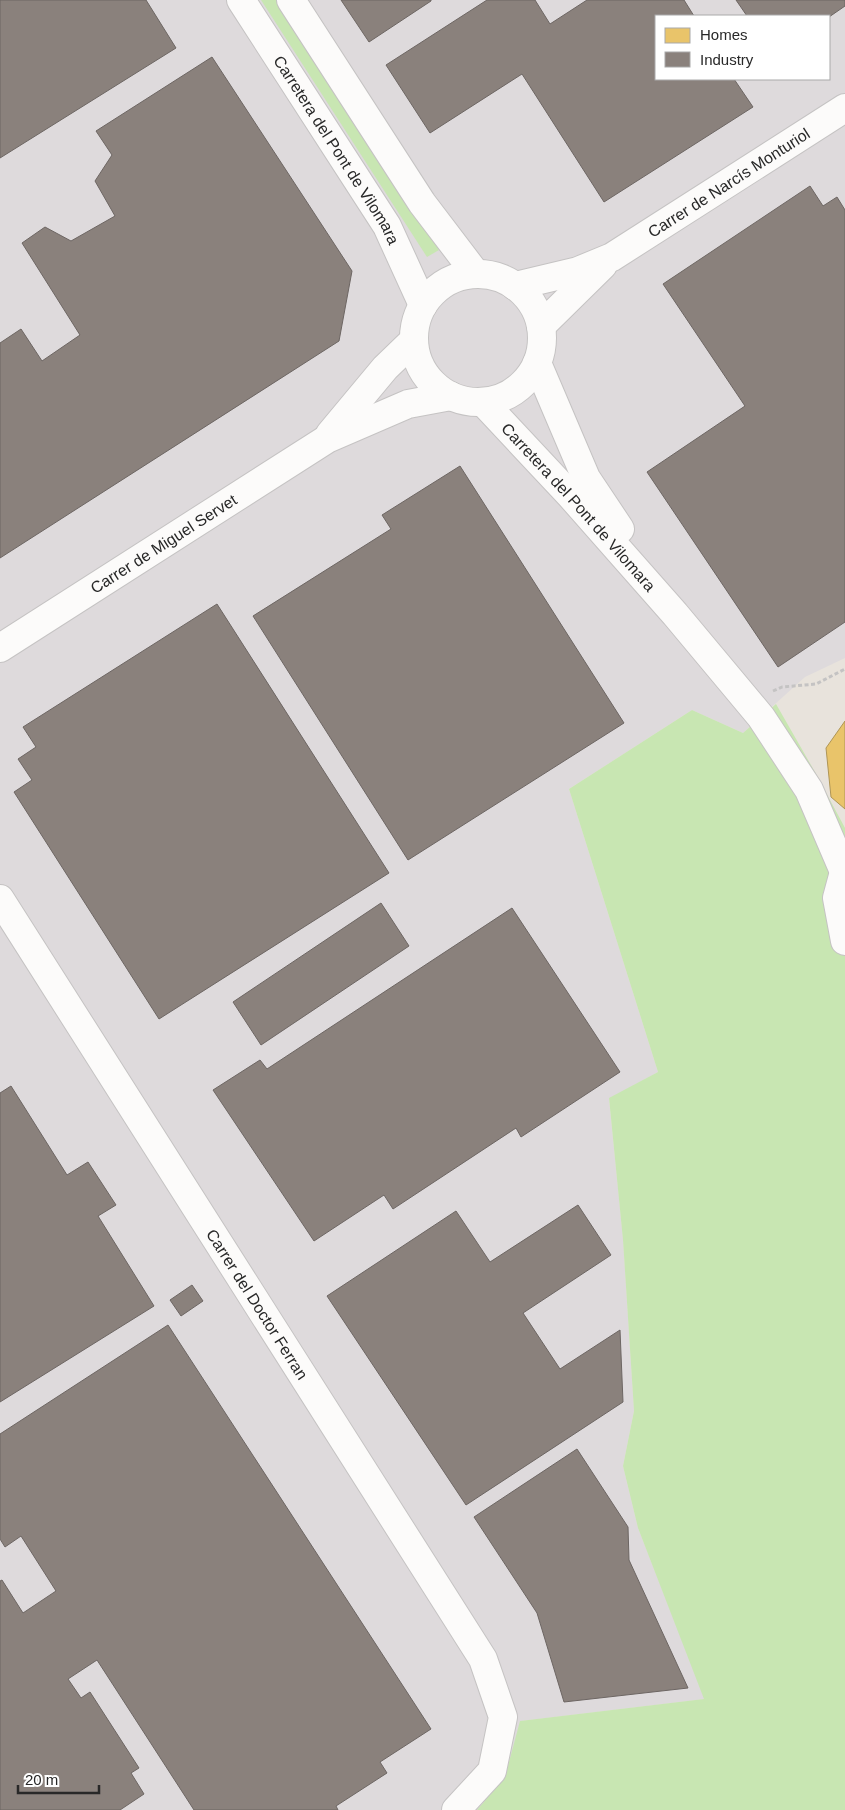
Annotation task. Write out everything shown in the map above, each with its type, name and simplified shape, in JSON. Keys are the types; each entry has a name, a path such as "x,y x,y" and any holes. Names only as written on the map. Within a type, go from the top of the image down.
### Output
{"street":[{"name":"Carretera del Pont de Vilomara","path":"241,0 387,226 423,305"},
{"path":"291,0 422,203 476,274"},
{"name":"Carrer de Narcís Monturiol","path":"515,286 578,271 612,257 845,108"},
{"name":"Carrer de Narcís Monturiol","path":"541,326 612,257"},
{"path":"476,274 496,277 515,286 532,303 541,326 541,349 537,363 528,378 515,390 494,400 483,402 470,402 451,396 434,385 418,360 414,340 416,322 429,296 455,278 476,274"},
{"name":"Carrer de Miguel Servet","path":"326,438 385,368 414,340"},
{"name":"Carretera del Pont de Vilomara","path":"537,363 586,478 675,614"},
{"name":"Carrer de Miguel Servet","path":"0,648 326,438 408,404 451,396"},
{"name":"Carretera del Pont de Vilomara","path":"483,402 571,496 675,614 754,709 809,790 845,873"},
{"path":"845,873 837,898 845,941"},
{"name":"Carrer del Doctor Ferran","path":"0,899 483,1659 503,1716 492,1771 456,1810"}],"path":[{"path":"754,709 782,688 816,684 845,669"}],"shaded area":[{"path":"0,0 845,0 845,658 805,677 743,733 692,710 569,789 658,1072 609,1099 623,1239 634,1411 623,1466 638,1528 705,1699 521,1721 505,1777 477,1810 0,1810"}],"green space":[{"path":"261,0 277,0 439,250 427,257"},
{"path":"776,704 845,828 845,1810 477,1810 505,1777 520,1721 704,1699 638,1528 623,1466 634,1411 623,1240 609,1098 658,1072 569,789 692,710 743,733"}],"building: Homes":[{"path":"845,721 845,809 831,797 826,748"}],"building: Industry":[{"path":"0,0 146,0 176,48 0,158"},
{"path":"341,0 431,0 431,1 369,42"},
{"path":"487,0 535,0 550,24 587,0 684,0 693,15 655,15 655,80 735,80 753,107 604,202 522,74 430,133 386,65"},
{"path":"736,0 845,0 845,6 830,16 746,15"},
{"path":"212,57 352,271 339,341 0,558 0,343 21,329 42,361 80,335 22,243 45,227 71,241 115,216 95,181 112,155 96,131"},
{"path":"810,186 823,206 837,197 845,210 845,622 778,667 647,472 745,406 663,284"},
{"path":"460,466 624,723 408,860 253,616 391,529 382,515"},
{"path":"217,604 389,873 159,1019 14,792 32,780 18,759 36,747 23,727"},
{"path":"381,903 409,946 261,1045 233,1002"},
{"path":"512,908 620,1072 521,1137 516,1128 393,1209 384,1195 314,1241 213,1090 260,1060 267,1069"},
{"path":"11,1086 67,1175 88,1162 116,1205 98,1216 154,1306 0,1402 0,1093"},
{"path":"578,1205 611,1255 523,1313 560,1369 620,1330 623,1402 466,1505 327,1296 456,1211 490,1262"},
{"path":"192,1285 203,1301 181,1316 170,1300"},
{"path":"168,1325 431,1729 380,1762 387,1773 336,1806 338,1810 194,1810 97,1660 68,1679 81,1698 90,1692 139,1768 131,1773 144,1794 120,1810 0,1810 0,1581 2,1580 23,1613 56,1591 21,1536 5,1547 0,1539 0,1434"},
{"path":"577,1449 628,1527 629,1560 688,1688 564,1702 537,1613 474,1517"}]}
